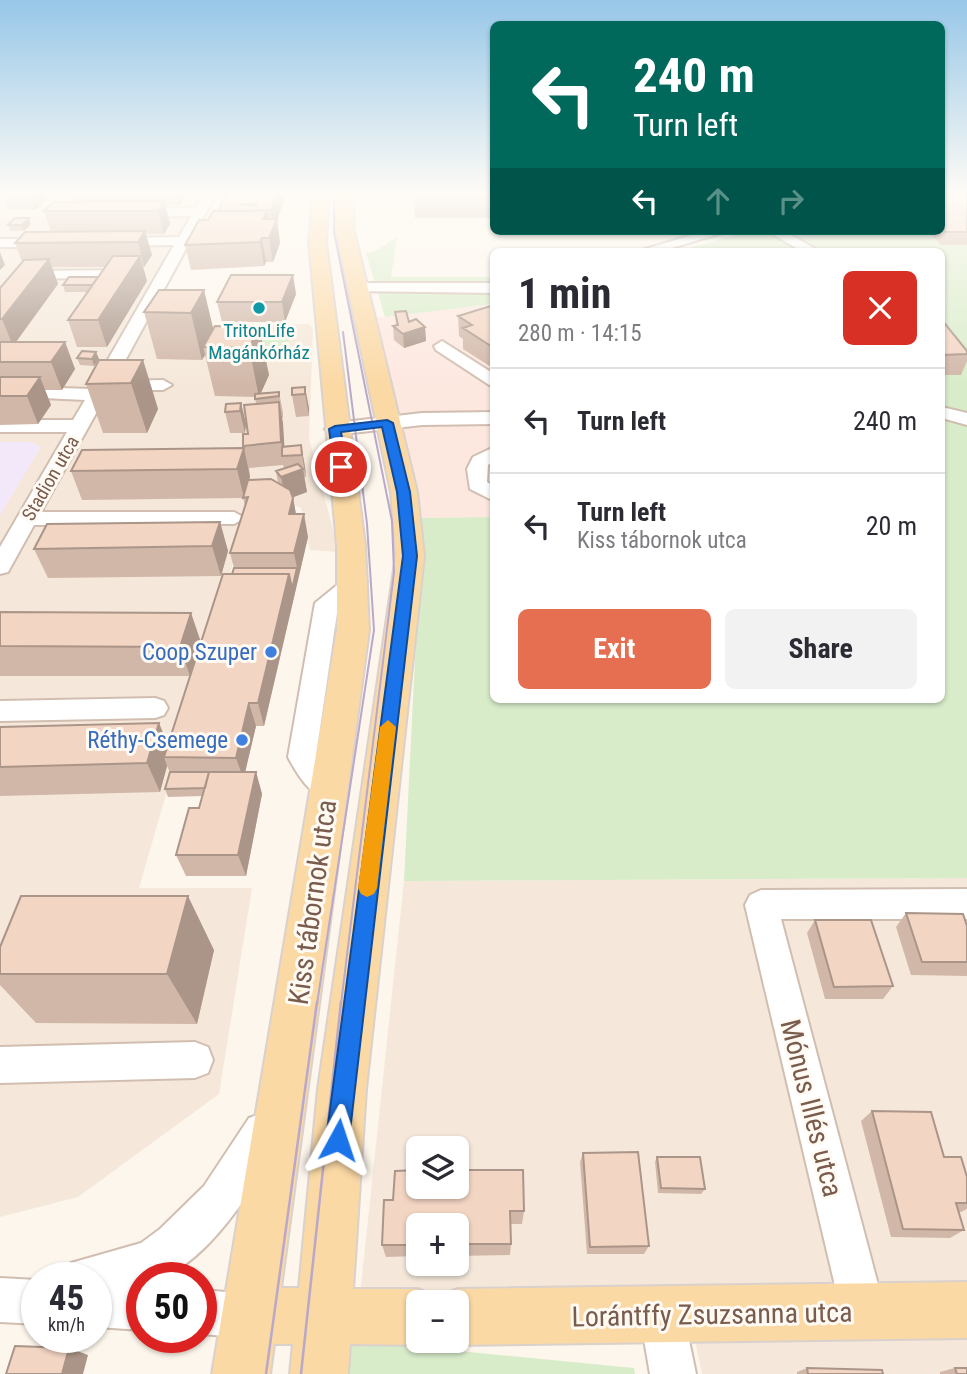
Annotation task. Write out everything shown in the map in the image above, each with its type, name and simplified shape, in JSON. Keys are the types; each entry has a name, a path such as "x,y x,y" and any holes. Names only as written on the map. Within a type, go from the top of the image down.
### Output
{"main road":[{"name":"Kiss tábornok utca","path":"241,1374 226,1314 284,1090 353,630 355,582 335,429 320,258"},
{"path":"319,1374 342,1089 410,556 404,492 351,258"},
{"name":"Lorántffy Zsuzsanna utca","path":"469,1317 967,1310"},
{"path":"226,1314 323,1318 406,1317"}],"street":[{"name":"Stadion utca","path":"0,567 174,258"},
{"path":"13,275 166,274"},
{"path":"357,288 490,288"},
{"path":"442,346 490,380"},
{"path":"0,401 43,401 63,394 163,385"},
{"path":"0,391 49,391 63,394"},
{"path":"380,393 411,408 460,419"},
{"path":"945,414 967,419"},
{"path":"335,429 387,423 490,418"},
{"path":"396,455 410,434 460,419"},
{"name":"Stadion utca","path":"0,426 80,426"},
{"path":"490,455 482,458 476,467 477,485 490,493"},
{"path":"27,519 234,518"},
{"path":"0,711 155,708"},
{"path":"761,905 967,904"},
{"name":"Mónus Illés utca","path":"761,905 863,1311"},
{"path":"0,1065 194,1060"},
{"path":"112,1271 157,1258 192,1227 243,1170 284,1090"},
{"path":"662,1316 673,1374"}],"shaded area":[{"path":"0,258 173,258 135,327 309,324 313,329 309,438 339,552 310,550 301,508 254,490 139,888 252,888 219,1094 78,1197 0,1217"},
{"path":"490,304 490,517 422,518 374,318"},
{"path":"0,442 30,442 41,447 0,515"},
{"path":"967,878 967,1374 702,1374 693,1331 469,1307 469,1290 406,1290 406,1298 360,1295 404,881"}],"green space":[{"path":"368,258 394,258 391,277 490,277 490,304 385,317"},
{"path":"945,258 967,258 967,878 404,881 422,518 490,517 490,703 945,703"},
{"path":"292,327 285,356 219,358 231,328"},
{"path":"346,1340 406,1346 406,1353 469,1352 634,1368 635,1374 342,1374"}],"building":[{"path":"112,258 139,258 98,320 68,320"},
{"path":"49,259 0,319 0,288 24,260"},
{"path":"231,275 293,275 282,302 217,302"},
{"path":"69,277 98,277 92,285 63,285"},
{"path":"159,290 204,290 191,313 144,312"},
{"path":"490,306 490,345 463,328 472,325 458,316"},
{"path":"406,311 409,322 416,319 425,327 403,334 393,326 398,325 395,312"},
{"path":"945,324 967,351 967,354 945,355"},
{"path":"215,326 259,327 249,348 203,347"},
{"path":"0,342 65,342 51,362 0,362"},
{"path":"82,351 96,352 92,359 77,358"},
{"path":"99,360 143,360 131,383 86,384"},
{"path":"0,377 40,377 27,396 0,396"},
{"path":"305,387 305,394 292,395 292,388"},
{"path":"279,392 279,396 255,399 255,394"},
{"path":"279,402 281,442 243,446 243,434 248,434 244,405"},
{"path":"241,403 240,411 225,412 226,404"},
{"path":"301,445 302,455 282,456 282,447"},
{"path":"244,448 237,469 71,471 82,450"},
{"path":"298,464 303,469 281,477 276,471"},
{"path":"271,479 290,490 293,498 289,514 304,514 294,553 230,553 248,497 243,498 248,480"},
{"path":"220,522 212,546 34,549 47,524"},
{"path":"234,568 297,568 292,589 289,574 232,574"},
{"path":"223,574 289,574 258,703 249,703 236,758 164,757"},
{"path":"0,612 191,613 180,647 0,646"},
{"path":"159,723 147,763 0,767 0,727"},
{"path":"170,772 209,772 205,788 165,789"},
{"path":"209,772 256,772 238,855 176,855 189,808 199,808"},
{"path":"21,896 188,896 167,974 0,974 0,947"},
{"path":"906,913 963,914 967,926 967,962 922,962"},
{"path":"815,920 871,920 893,986 834,987"},
{"path":"872,1111 931,1112 944,1157 961,1157 967,1177 967,1203 956,1203 964,1230 903,1229"},
{"path":"638,1152 649,1246 590,1247 583,1153"},
{"path":"657,1157 700,1157 705,1189 661,1188"},
{"path":"469,1170 523,1170 524,1211 510,1211 511,1244 469,1244 469,1213 406,1213 406,1245 382,1245 384,1200 393,1200 395,1171 406,1171 406,1199 469,1199"},
{"path":"15,1346 21,1346 21,1353 68,1353 62,1374 6,1374"},
{"path":"807,1368 882,1370 883,1374 808,1374"},
{"path":"955,1368 967,1368 967,1374 957,1374"}],"tram line":[{"path":"339,258 392,521 394,572 341,1004"},
{"path":"317,1004 374,630 367,524 343,332"},
{"path":"266,1374 317,1002"},
{"path":"301,1374 341,1002"}],"slow traffic":[{"path":"367,888 388,727"}],"place":[{"name":"TritonLife Magánkórház","path":"259,308"},
{"name":"Coop Szuper","path":"271,652"},
{"name":"Réthy-Csemege","path":"242,740"}],"route":[{"path":"338,1140 342,1089 410,556 404,492 387,423 335,429 341,467"}]}
